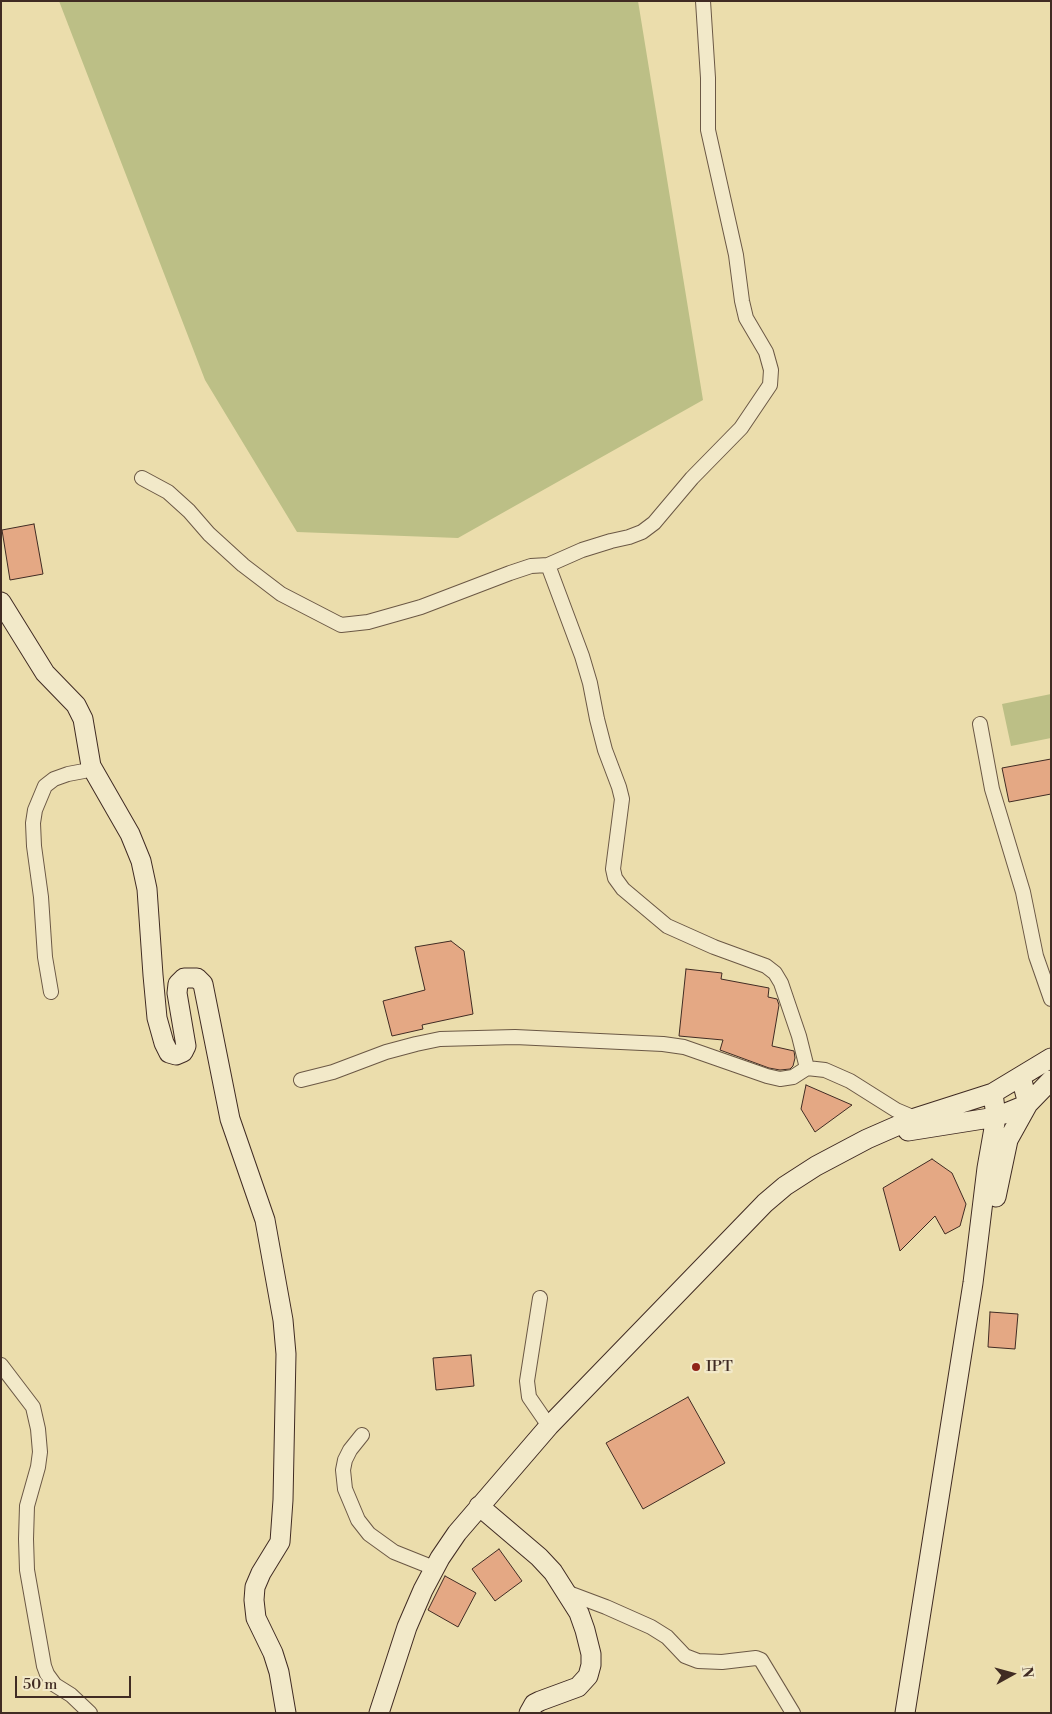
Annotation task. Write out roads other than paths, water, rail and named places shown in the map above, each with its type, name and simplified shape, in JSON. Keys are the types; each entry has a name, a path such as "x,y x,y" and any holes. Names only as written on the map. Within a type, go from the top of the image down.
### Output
{"main road":[{"path":"1,602 45,673 76,705 83,719 91,766 130,834 141,861 147,889 156,1008 160,1030 169,1053 176,1055 183,1052 186,1046 177,993 178,984 184,978 197,978 203,984 206,991 230,1119 265,1220 284,1328 286,1384 283,1492 280,1542 261,1573 255,1587 254,1600 256,1618 273,1653 279,1672 286,1713"},
{"path":"379,1713 407,1627 434,1568 457,1533 549,1426 765,1203 785,1186 816,1166 867,1139 915,1118 994,1093 1051,1058"},
{"path":"1021,1077 1028,1104"},
{"path":"973,1283 985,1251 1008,1140 1028,1104 1050,1084"},
{"path":"905,1713 973,1283 996,1117 994,1093"},
{"path":"867,1139 996,1117 1028,1104"},
{"path":"479,1506 539,1557 553,1572 579,1613 585,1630 591,1665 588,1676 578,1687 534,1704 529,1713"}],"street":[{"path":"142,478 168,492 189,511 209,534 243,565 281,594 342,625 368,622 421,607 531,566 548,566 582,550 642,532 654,523 692,478 741,428 770,385 771,370 766,352 746,318 736,255 708,130 708,78 703,1"},
{"path":"548,566 582,656 603,743 622,799 613,869 615,878 623,889 667,926 714,947 766,966 775,973 781,983 799,1036 807,1068"},
{"path":"980,724 992,788 1023,892 1036,956 1051,999"},
{"path":"51,992 45,958 41,896 34,846 33,823 35,810 45,786 54,779 84,771 91,766"},
{"path":"301,1080 333,1072 386,1052 416,1044 457,1038 541,1038 670,1045 698,1052 780,1079 793,1077 807,1068 816,1068 850,1081 896,1110 915,1118"},
{"path":"540,1298 527,1381 529,1396 549,1426"},
{"path":"1,1365 33,1407 38,1429 40,1452 38,1467 27,1506 27,1570 46,1674 55,1685 90,1713"},
{"path":"362,1435 350,1450 343,1470 345,1489 358,1520 369,1534 394,1552 434,1568"},
{"path":"566,1592 606,1607 651,1628 667,1638 685,1656 698,1661 722,1662 756,1658 761,1660 765,1663 794,1713"}],"place":[{"name":"IPT","path":"696,1367"}]}
